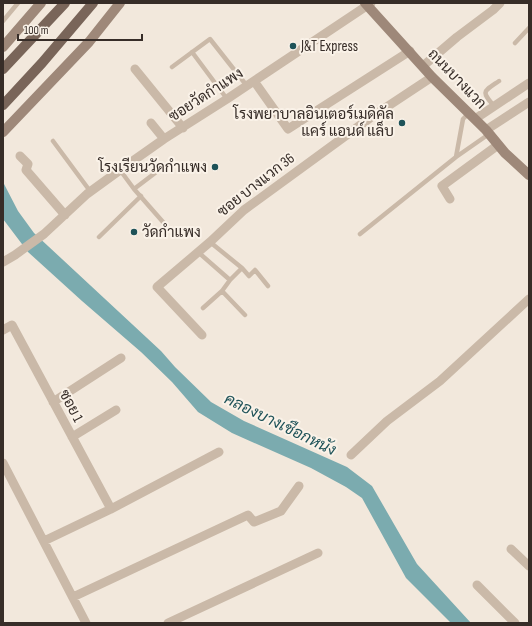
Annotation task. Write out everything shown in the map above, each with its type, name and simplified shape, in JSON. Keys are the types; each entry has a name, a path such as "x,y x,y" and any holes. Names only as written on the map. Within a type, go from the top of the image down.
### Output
{"main road":[{"path":"3,47 41,3"},
{"path":"3,106 93,3"},
{"path":"5,129 69,68 120,3"},
{"path":"3,69 64,4"},
{"name":"ถนนบางแวก","path":"368,4 432,77 529,175"}],"street":[{"path":"423,66 500,3"},
{"name":"ซอยวัดกำแพง","path":"3,262 44,234 90,191 164,139 251,84 368,4"},
{"path":"251,84 288,129 410,51"},
{"path":"135,69 183,128"},
{"name":"ซอย บางแวก 36","path":"202,335 157,287 210,242 233,219 370,118 432,77"},
{"path":"472,116 494,106 529,83"},
{"path":"487,132 529,102"},
{"path":"151,123 164,139"},
{"path":"450,199 442,186 498,144"},
{"path":"20,156 28,164 26,170 65,215"},
{"path":"351,455 387,421 440,381 529,299"},
{"name":"ซอย 1","path":"3,330 12,325 111,509"},
{"path":"53,402 121,358"},
{"path":"72,437 116,410"},
{"path":"44,541 111,509 219,452"},
{"path":"3,463 86,623"},
{"path":"73,597 248,515 254,522 281,511 299,486"},
{"path":"512,549 529,566"},
{"path":"168,623 318,553"},
{"path":"477,585 515,623"}],"lane":[{"path":"3,21 18,3"},
{"path":"515,43 529,28"},
{"path":"172,68 210,39 251,84"},
{"path":"192,52 227,99"},
{"path":"494,106 485,96 485,92 488,88 499,81"},
{"path":"456,157 463,119 472,116"},
{"path":"360,234 487,132"},
{"path":"53,141 90,191"},
{"path":"120,170 134,189 163,222"},
{"path":"134,189 159,170"},
{"path":"99,237 141,196"},
{"path":"210,242 242,268 249,276 255,270 268,286"},
{"path":"198,252 230,280"},
{"path":"203,308 222,291 242,268"},
{"path":"222,291 245,315"}],"water":[{"path":"3,182 18,211 34,233 161,351 175,367 211,402 244,421 347,467 372,486 417,564 471,623 451,623 406,578 362,498 346,487 311,468 232,433 198,412 172,382 141,352 28,252 3,219"}],"place":[{"name":"J&T Express","path":"293,46"},
{"name":"โรงพยาบาลอินเตอร์เมดิคัล แคร์ แอนด์ แล็บ","path":"402,123"},
{"name":"โรงเรียนวัดกำแพง","path":"215,167"},
{"name":"วัดกำแพง","path":"134,232"}],"water label":[{"name":"คลองบางเชือกหนัง","path":"280,425"}]}
